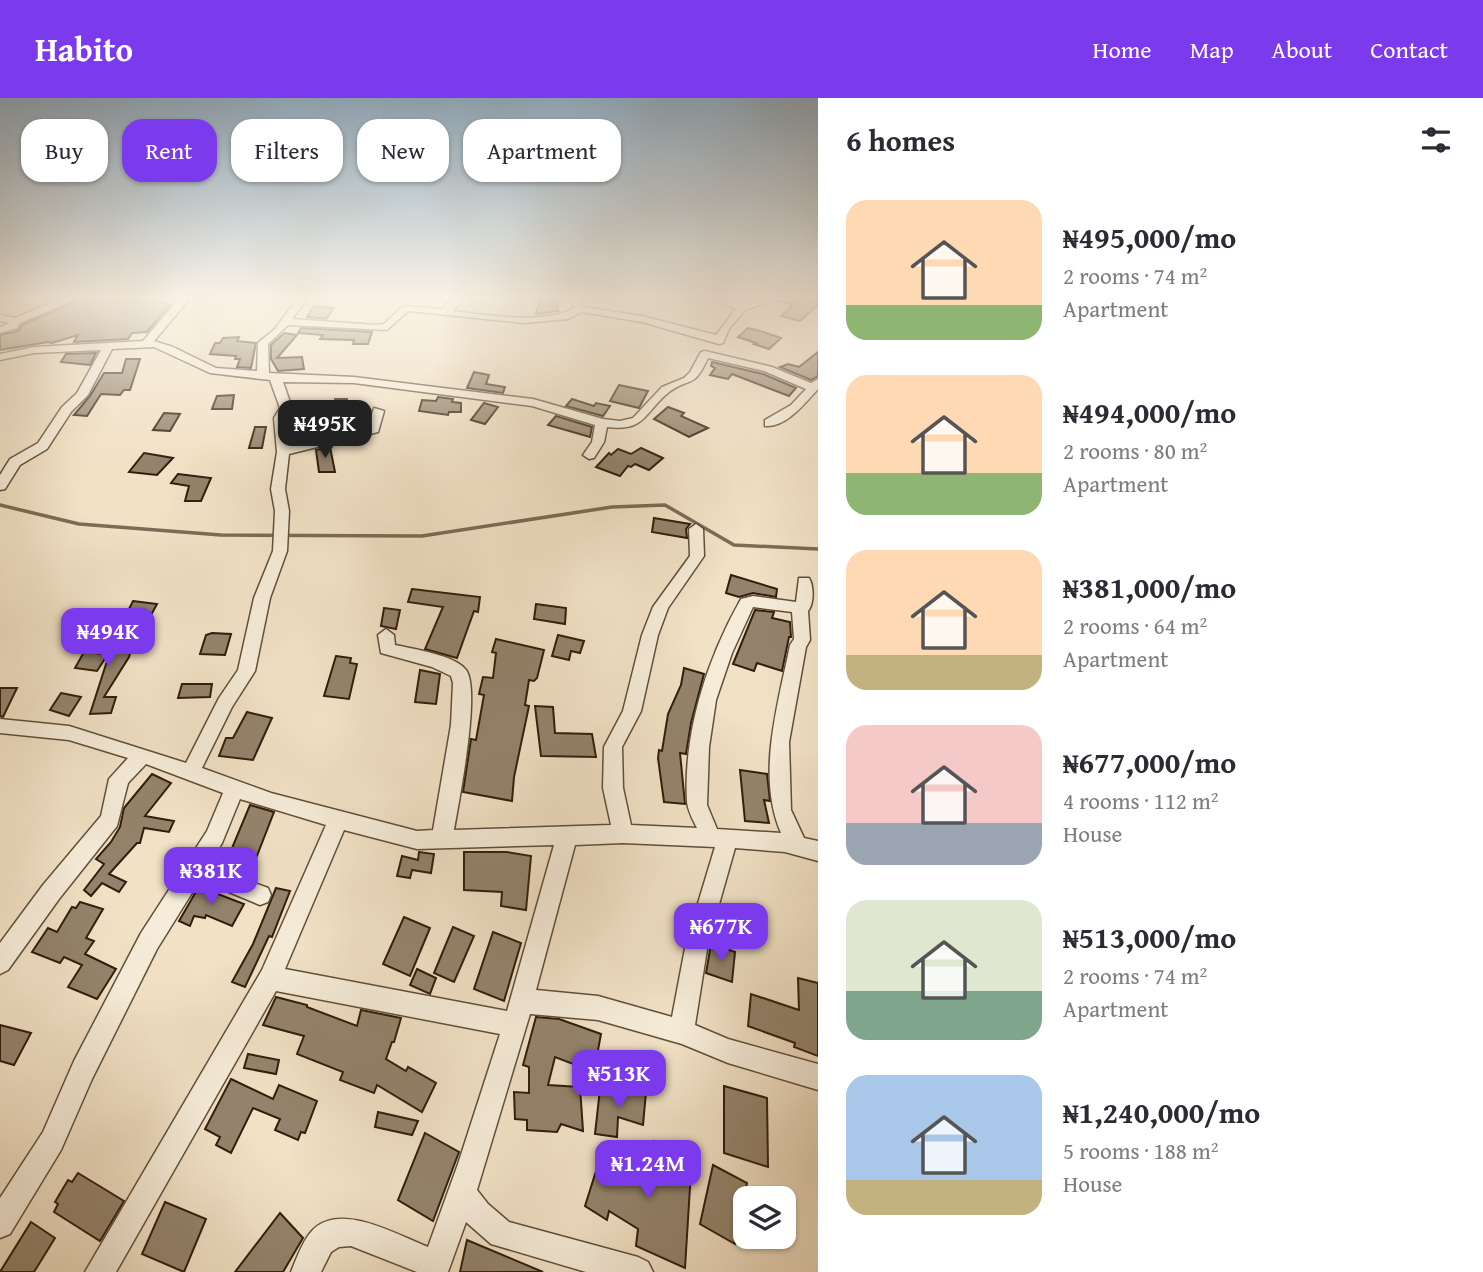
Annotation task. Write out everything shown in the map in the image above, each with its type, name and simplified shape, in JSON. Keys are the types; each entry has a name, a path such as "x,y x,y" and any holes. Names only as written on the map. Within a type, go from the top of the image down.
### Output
{"street":[{"path":"0,357 30,351"},
{"path":"0,486 15,461 43,446 66,410 82,395 105,351"},
{"path":"172,351 190,362 214,371 354,380 430,392 533,403 602,423 620,425 637,421 666,388 688,380 695,374 705,354 768,369 815,384 795,408 769,423"},
{"path":"190,773 225,703 246,671 262,598 272,566 280,551 282,511 278,489 283,452 280,418 286,408 279,384 269,376 264,351"},
{"path":"283,452 374,429 378,411"},
{"path":"589,456 598,442 602,423"},
{"path":"623,834 613,788 612,747 632,710 650,635 661,607 697,556 696,529"},
{"path":"800,608 804,606 803,582"},
{"path":"682,1032 719,838 697,805 700,747 707,701 724,653 747,603 753,600 800,608"},
{"path":"797,846 781,810 780,742 798,645 802,639 800,608"},
{"path":"386,635 387,649 446,666 458,672 463,679 463,714 442,840"},
{"path":"0,726 69,733 143,755 271,802 418,840 623,834 719,838 797,846 818,851"},
{"path":"0,962 51,892 110,820 119,779 143,755"},
{"path":"0,1224 52,1140 83,1070 149,941 215,836 234,789"},
{"path":"100,1272 270,978 338,820"},
{"path":"306,1272 321,1242 335,1233 351,1232 435,1269 464,1194 567,836"},
{"path":"197,867 222,881 260,895"},
{"path":"270,978 518,1012 598,1008 682,1032 728,1051 818,1077"},
{"path":"464,1194 478,1214 501,1234 638,1272"}],"building":[{"path":"211,351 254,351 251,368 237,367 240,359 235,359 236,356 210,354"},
{"path":"271,351 283,351 277,358 302,357 304,369 278,371 271,359"},
{"path":"818,352 818,376 811,380 780,367 788,364 799,367"},
{"path":"96,353 90,365 61,362 66,354"},
{"path":"126,359 140,359 130,390 124,390 120,395 101,394 87,416 74,415 104,373 122,373"},
{"path":"712,362 763,374 796,388 789,396 732,374 728,379 710,375 715,368 711,366"},
{"path":"474,372 489,375 486,384 505,387 503,393 467,388"},
{"path":"619,385 648,391 639,408 610,401"},
{"path":"234,395 232,409 212,409 217,396"},
{"path":"438,397 461,403 461,412 449,412 448,415 419,411 422,400 436,401"},
{"path":"335,399 347,399 346,423 337,424 338,431 300,439 304,403 335,403"},
{"path":"572,399 594,406 596,403 610,406 603,416 566,406"},
{"path":"484,403 498,407 485,424 471,420"},
{"path":"668,407 684,413 681,416 708,428 689,437 654,419"},
{"path":"164,413 180,414 170,431 153,430"},
{"path":"556,416 592,427 590,437 548,425"},
{"path":"255,427 266,427 262,448 249,448"},
{"path":"330,447 335,472 319,472 316,450"},
{"path":"641,448 663,458 649,470 635,464 628,466 620,476 596,467 609,453 611,455 618,449 631,454"},
{"path":"144,453 173,458 157,475 129,472"},
{"path":"178,474 211,478 201,501 185,501 189,486 171,483"},
{"path":"654,518 690,524 686,529 687,538 652,532"},
{"path":"731,575 777,589 776,597 753,593 739,597 726,593"},
{"path":"412,589 480,597 478,612 474,611 457,658 425,649 443,607 408,602"},
{"path":"133,601 157,604 151,615 127,613"},
{"path":"536,604 566,608 565,624 534,619"},
{"path":"384,608 400,610 396,629 381,626"},
{"path":"755,610 774,612 772,618 790,622 791,637 782,671 757,663 754,671 733,664"},
{"path":"111,634 136,634 129,657 104,697 116,697 111,713 90,714 108,658 106,657 97,671 75,668 84,652 103,654"},
{"path":"231,634 225,655 200,654 206,635"},
{"path":"558,635 584,641 580,653 571,651 569,660 552,656"},
{"path":"496,639 544,650 537,678 534,681 529,680 525,705 529,706 514,777 512,801 463,792 471,739 476,740 484,695 479,694 483,677 493,678 496,653 492,652"},
{"path":"336,656 351,658 350,663 357,664 349,699 324,696"},
{"path":"684,668 704,674 686,754 680,753 685,804 664,802 658,758 659,750 662,751 668,714 681,685"},
{"path":"420,670 440,674 436,704 415,702"},
{"path":"182,684 212,684 210,697 178,698"},
{"path":"0,688 17,688 3,717 0,716"},
{"path":"61,693 81,697 69,716 50,710"},
{"path":"535,706 553,707 555,733 592,734 596,757 541,756"},
{"path":"247,712 272,718 253,760 219,756 226,738 233,738"},
{"path":"740,770 767,774 770,801 764,800 769,823 745,821"},
{"path":"152,774 171,783 145,816 174,821 169,832 144,828 140,843 137,843 109,874 126,882 119,892 102,883 91,896 84,890 104,864 96,859 120,827 124,808"},
{"path":"250,805 274,812 253,866 227,860"},
{"path":"419,852 434,854 431,873 412,870 410,878 397,876 402,856 418,860"},
{"path":"464,852 507,852 531,856 526,910 501,906 502,892 464,890"},
{"path":"201,883 212,888 210,891 244,904 232,926 206,915 205,918 194,916 190,926 179,921"},
{"path":"276,888 290,891 272,937 269,936 245,987 232,982 253,944"},
{"path":"80,902 103,909 86,938 94,941 85,954 116,969 97,999 68,987 82,965 64,957 60,963 32,952 48,928 57,932 72,907 76,908"},
{"path":"404,917 430,928 410,976 383,964"},
{"path":"453,927 474,936 454,982 434,973"},
{"path":"493,932 521,943 504,1001 474,989"},
{"path":"711,944 735,952 732,982 706,973"},
{"path":"417,969 436,978 430,994 410,985"},
{"path":"798,978 818,983 818,1056 794,1047 795,1043 748,1026 751,994 799,1010"},
{"path":"276,997 307,1005 357,1026 361,1010 401,1018 386,1059 406,1071 408,1067 436,1083 422,1112 377,1085 374,1093 340,1080 343,1072 297,1054 304,1036 263,1025"},
{"path":"536,1017 559,1019 601,1034 594,1072 555,1057 548,1085 580,1087 583,1131 561,1124 557,1132 527,1130 527,1120 515,1119 514,1092 529,1093 529,1067 523,1065"},
{"path":"0,1025 31,1033 14,1065 0,1061"},
{"path":"248,1054 279,1060 276,1074 244,1068"},
{"path":"231,1079 273,1099 279,1085 317,1101 305,1133 301,1132 298,1140 275,1130 280,1119 253,1108 231,1153 216,1145 220,1137 205,1129"},
{"path":"724,1086 767,1098 768,1167 724,1153"},
{"path":"600,1089 646,1092 643,1125 618,1117 617,1137 595,1134"},
{"path":"378,1112 418,1121 412,1135 375,1127"},
{"path":"425,1133 459,1152 433,1221 398,1200"},
{"path":"654,1141 692,1155 685,1268 636,1246 638,1229 609,1211 607,1220 585,1206 602,1152 650,1180"},
{"path":"713,1165 747,1183 746,1186 733,1186 733,1243 700,1224"},
{"path":"78,1173 124,1201 100,1241 54,1212 58,1204 55,1202 68,1180 72,1182"},
{"path":"165,1202 206,1219 184,1272 142,1254"},
{"path":"280,1213 303,1238 283,1272 235,1272"},
{"path":"31,1222 55,1238 34,1272 0,1272"},
{"path":"467,1240 543,1272 460,1272"}],"waterway":[{"path":"0,505 79,524 221,535 422,536 612,507 665,505 734,545 818,549"}]}
